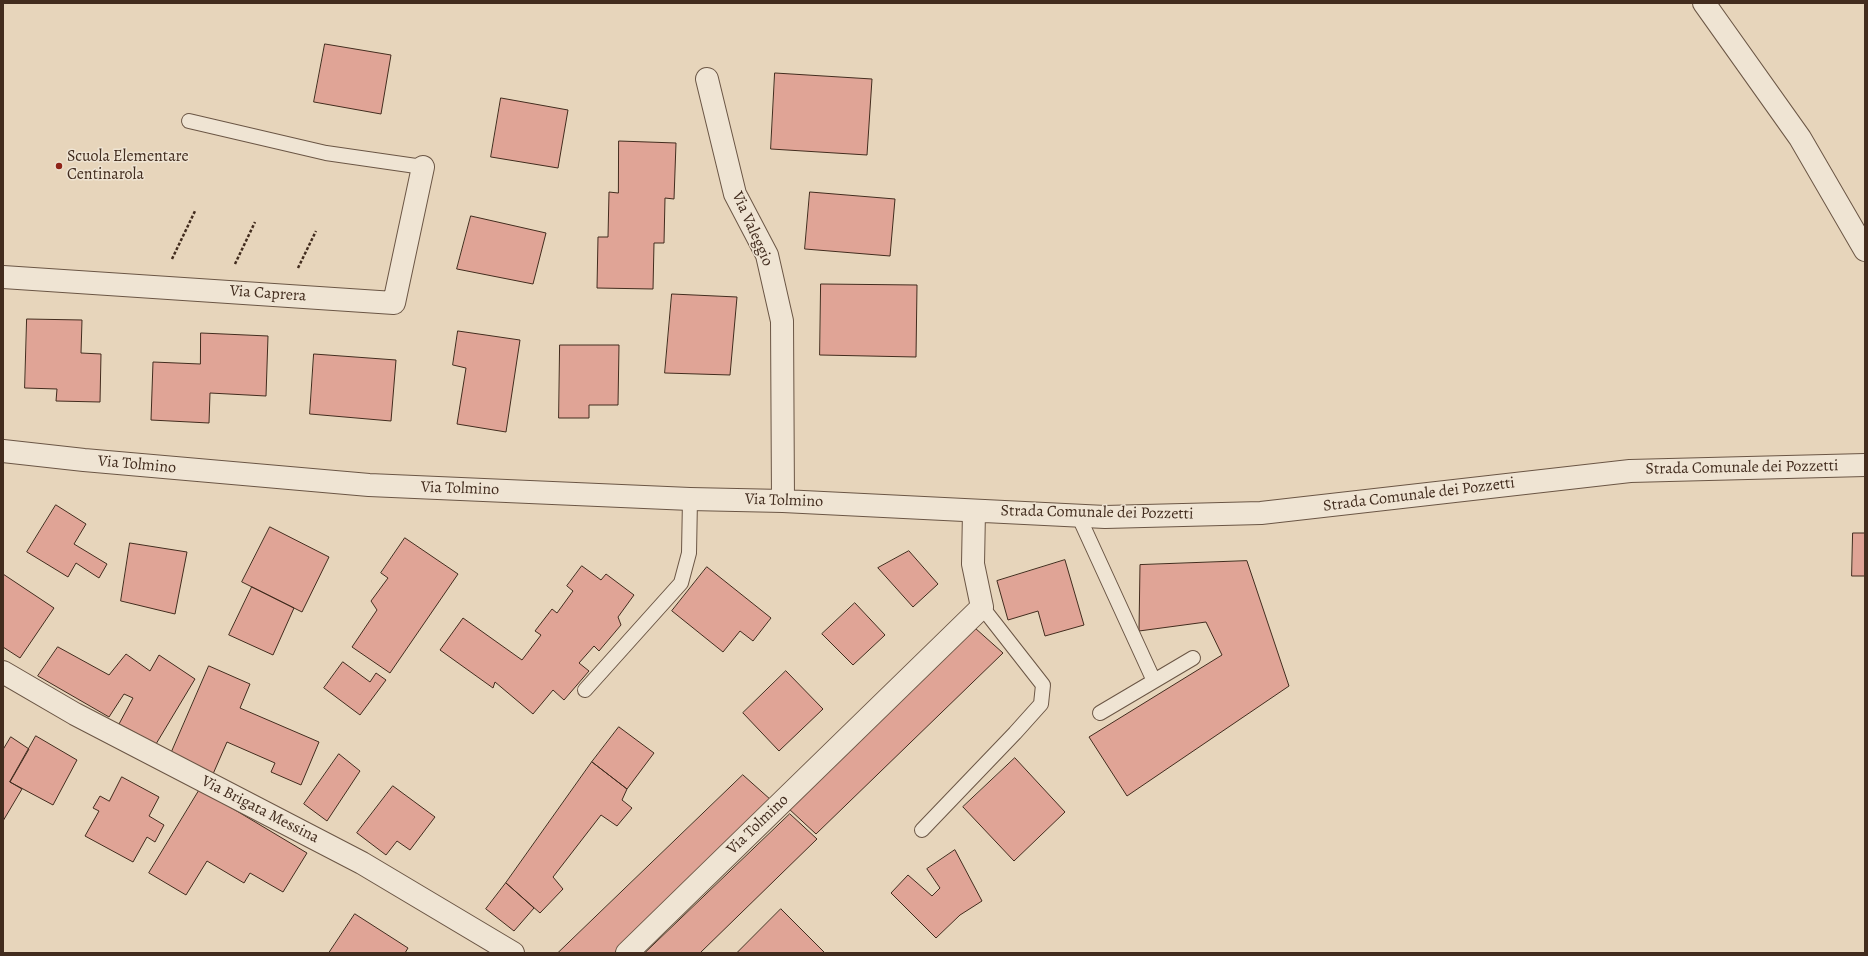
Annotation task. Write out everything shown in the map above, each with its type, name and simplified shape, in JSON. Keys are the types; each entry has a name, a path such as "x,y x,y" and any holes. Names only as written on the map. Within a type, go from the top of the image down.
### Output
{"street":[{"path":"1704,3 1800,138 1865,250"},
{"name":"Via Valeggio","path":"707,79 735,194 767,255 782,321 783,501"},
{"name":"Via Caprera","path":"3,277 394,303 423,167"},
{"name":"Via Tolmino","path":"3,451 84,460 370,485 690,499 783,501 974,511"},
{"name":"Strada Comunale dei Pozzetti","path":"974,511 1105,517 1261,513 1630,471 1865,465"},
{"path":"974,511 973,564 982,607"},
{"name":"Via Tolmino","path":"627,953 982,607"},
{"name":"Via Brigata Messina","path":"3,672 75,714 362,863 513,953"}],"lane":[{"path":"189,121 326,153 423,167"},
{"path":"585,690 681,583 690,553 690,499"},
{"path":"1078,515 1154,681"},
{"path":"922,830 1041,704 1043,685 982,607"},
{"path":"1100,713 1193,658"}],"path":[{"path":"158,287 196,211"},
{"path":"222,291 255,222"},
{"path":"285,295 316,231"}],"building":[{"path":"325,44 391,55 381,114 314,102"},
{"path":"775,73 872,79 867,155 771,149"},
{"path":"501,98 568,110 558,168 491,157"},
{"path":"619,141 676,143 674,199 665,198 664,243 654,243 653,289 597,288 598,237 608,237 609,192 618,193"},
{"path":"810,192 895,199 890,256 805,249"},
{"path":"471,216 546,233 533,284 457,269"},
{"path":"821,284 917,285 916,357 820,355"},
{"path":"672,294 737,297 730,375 665,373"},
{"path":"27,319 82,320 81,353 101,354 100,402 56,401 57,389 25,388"},
{"path":"458,331 520,340 506,432 457,424 466,368 453,365"},
{"path":"201,333 268,336 266,396 210,393 209,423 151,420 153,362 200,364"},
{"path":"560,345 619,345 618,405 589,405 589,418 559,418"},
{"path":"314,354 396,360 391,421 310,414"},
{"path":"56,505 86,524 74,544 107,564 99,578 76,563 68,577 27,552"},
{"path":"270,527 329,557 302,612 242,582"},
{"path":"1853,533 1865,533 1865,576 1852,576"},
{"path":"405,538 458,574 390,673 352,647 377,610 371,601 388,578 381,573"},
{"path":"130,543 187,552 175,614 121,601"},
{"path":"909,551 938,584 913,607 878,568"},
{"path":"1065,560 1084,625 1045,636 1038,611 1008,620 997,581"},
{"path":"1247,561 1289,686 1127,796 1089,737 1222,655 1206,622 1139,631 1140,565"},
{"path":"582,566 601,580 606,574 634,595 618,617 621,625 599,651 594,646 579,663 589,671 564,700 553,690 533,714 495,682 493,688 440,650 463,618 522,660 541,635 535,631 552,609 557,613 573,591 567,586"},
{"path":"707,567 771,618 753,641 740,631 723,652 672,611"},
{"path":"3,574 54,608 20,658 3,647"},
{"path":"252,587 294,608 273,655 229,635"},
{"path":"855,603 885,635 853,665 822,634"},
{"path":"975,628 1003,653 816,834 788,808"},
{"path":"58,647 109,675 126,654 150,671 159,655 195,679 156,744 119,724 133,698 124,694 109,717 38,676"},
{"path":"343,662 370,682 376,673 386,680 360,715 324,688"},
{"path":"209,666 250,684 240,708 319,742 301,785 271,772 275,763 227,742 213,774 170,756"},
{"path":"786,671 823,709 779,751 743,713"},
{"path":"619,727 654,753 627,789 592,762"},
{"path":"36,736 77,760 53,805 10,782"},
{"path":"11,737 29,749 10,782 22,789 3,821 3,750"},
{"path":"339,754 360,771 327,821 304,804"},
{"path":"1015,758 1065,812 1014,861 963,807"},
{"path":"592,762 627,789 622,800 632,808 617,826 601,815 553,877 563,889 540,913 506,883"},
{"path":"743,775 771,800 614,953 558,953"},
{"path":"122,777 159,797 149,816 164,825 155,842 147,837 133,862 85,836 99,811 93,808 100,796 109,801"},
{"path":"393,786 435,817 410,850 397,841 386,855 357,833"},
{"path":"200,789 307,853 283,892 250,873 244,883 207,861 186,895 149,873"},
{"path":"790,814 817,839 700,953 645,953"},
{"path":"955,850 982,901 960,915 936,938 891,893 908,875 932,896 940,888 927,869"},
{"path":"506,883 534,908 514,931 486,909"},
{"path":"781,909 825,953 737,953"},
{"path":"355,914 408,948 405,953 329,953"}],"place":[{"name":"Scuola Elementare Centinarola","path":"59,166"}]}
